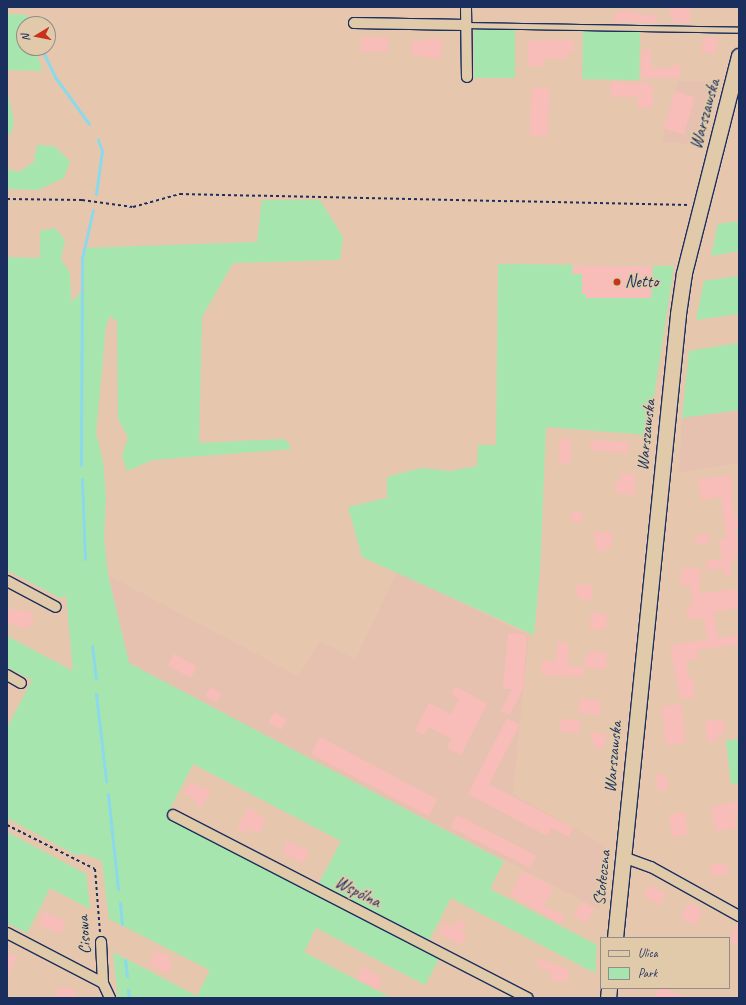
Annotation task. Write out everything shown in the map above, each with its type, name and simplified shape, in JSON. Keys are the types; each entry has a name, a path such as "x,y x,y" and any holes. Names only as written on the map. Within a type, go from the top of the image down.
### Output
{"main road":[{"name":"Warszawska","path":"627,823 678,314 684,273 739,56"},
{"name":"Stołeczna","path":"615,937 627,823"}],"street":[{"path":"466,7 467,77"},
{"path":"354,23 466,25"},
{"path":"7,581 56,607"},
{"path":"7,676 21,683"},
{"name":"Wspólna","path":"173,815 528,998"},
{"path":"623,857 651,867 739,916"},
{"path":"7,933 103,982"},
{"name":"Cisowa","path":"101,942 103,982 110,998"}],"lane":[{"path":"466,25 739,30"}],"path":[{"path":"7,199 82,200 133,207 180,194 700,207"},
{"name":"Cisowa","path":"7,825 94,869 101,942"}],"shaded area":[{"path":"678,81 717,81 700,144 663,143 664,128"},
{"path":"739,410 739,463 679,473 682,418"},
{"path":"397,572 529,635 513,794 606,846 600,910 129,664 108,575 298,676 320,641 355,659"}],"green space":[{"path":"7,14 27,15 16,16 16,56 38,56 42,71 7,70"},
{"path":"474,30 515,30 515,78 474,78"},
{"path":"583,31 640,32 639,80 582,79"},
{"path":"7,91 14,121 11,134 7,134"},
{"path":"37,145 54,146 70,161 64,178 38,190 7,189 7,169 19,172 34,162"},
{"path":"262,200 320,200 343,237 340,260 233,263 202,317 199,443 285,439 292,449 153,460 127,471 122,456 128,437 118,419 117,321 110,316 106,326 96,433 103,461 106,497 104,537 108,575 129,663 504,861 490,889 597,945 595,973 451,898 429,940 319,883 341,841 193,764 166,817 439,959 425,985 316,928 304,952 391,998 118,998 113,952 197,996 210,970 109,919 102,861 84,854 76,855 7,818 7,728 32,680 7,667 7,636 73,671 66,595 60,598 7,570 7,257 40,258 40,231 55,228 65,240 61,259 70,273 71,302 82,291 83,248 257,242"},
{"path":"739,221 739,251 711,256 718,224"},
{"path":"498,264 674,266 648,435 546,427 540,571 534,635 362,557 348,507 387,498 387,477 421,468 450,471 477,466 478,445 496,445"},
{"path":"739,276 739,314 696,320 704,281"},
{"path":"739,343 739,410 682,418 689,351"},
{"path":"739,739 739,783 731,784 726,741"},
{"path":"7,832 86,874 90,909 50,888 27,933 7,923"}],"building":[{"path":"670,7 690,7 690,23 673,23 673,17 670,16"},
{"path":"637,11 637,14 657,15 657,23 614,22 614,12"},
{"path":"704,36 719,39 716,55 701,52"},
{"path":"361,37 388,37 388,52 361,52"},
{"path":"421,39 442,39 441,59 412,55 412,41 421,41"},
{"path":"572,40 575,49 572,53 567,53 567,59 544,59 544,66 528,66 528,41"},
{"path":"642,50 651,50 651,68 671,69 671,65 681,65 680,78 641,78"},
{"path":"641,81 653,85 653,108 638,108 638,97 611,97 611,82 641,84"},
{"path":"532,87 550,88 547,136 529,135"},
{"path":"675,91 695,97 684,134 664,128"},
{"name":"Netto","path":"573,265 653,266 651,298 586,298 586,294 582,294 582,274 572,274"},
{"path":"559,439 571,439 571,463 559,463"},
{"path":"591,440 629,443 628,453 590,450"},
{"path":"621,473 636,475 635,495 615,493 616,481 620,481"},
{"path":"731,475 734,517 739,517 739,529 735,529 739,546 735,555 729,556 730,558 739,558 730,564 732,575 725,576 723,568 707,571 706,561 722,559 719,540 726,539 721,497 701,500 698,479"},
{"path":"572,511 583,512 582,523 571,522"},
{"path":"594,532 613,532 611,548 605,548 606,551 596,551"},
{"path":"708,533 710,542 696,545 694,536"},
{"path":"682,568 701,569 699,593 739,589 739,608 714,612 718,638 739,635 739,644 697,650 699,659 686,660 689,678 693,678 695,697 680,699 670,645 707,640 704,618 688,620 686,606 693,605 690,586 680,585"},
{"path":"576,585 592,585 592,600 582,600 576,593"},
{"path":"8,609 32,612 34,622 30,624 29,629 7,623"},
{"path":"591,613 607,614 606,630 590,629"},
{"path":"508,633 527,635 523,690 509,715 501,711 512,689 503,689"},
{"path":"557,642 568,643 569,666 584,667 583,677 542,675 542,660 556,661"},
{"path":"590,651 607,652 606,669 584,668 585,657"},
{"path":"174,654 197,666 191,678 168,665"},
{"path":"455,686 487,704 461,755 447,748 452,739 428,727 424,735 415,731 429,703 451,714 459,699 451,694"},
{"path":"210,687 221,693 217,702 205,696"},
{"path":"580,698 602,701 600,716 578,713"},
{"path":"681,704 686,743 666,745 661,706"},
{"path":"274,712 287,719 282,730 268,723"},
{"path":"507,718 520,725 489,784 573,828 569,837 551,828 547,836 468,794"},
{"path":"561,719 580,720 579,734 560,731"},
{"path":"723,719 725,733 717,734 718,740 707,742 705,721"},
{"path":"591,732 606,734 604,749 594,748 595,742 591,742"},
{"path":"320,737 437,799 429,816 311,754"},
{"path":"656,774 665,774 665,779 668,779 669,790 657,790"},
{"path":"190,783 211,790 202,807 194,803 196,800 184,794"},
{"path":"739,801 739,811 734,812 736,828 715,831 711,807"},
{"path":"248,807 266,820 259,834 248,828 246,834 237,829"},
{"path":"685,812 688,835 672,837 669,814"},
{"path":"457,815 536,855 530,868 451,827"},
{"path":"287,841 308,850 307,858 301,863 286,855 282,851"},
{"path":"727,863 729,874 712,877 710,864"},
{"path":"522,871 554,887 544,906 565,916 561,924 510,894"},
{"path":"650,885 666,894 659,905 644,896"},
{"path":"582,902 594,908 587,923 573,916"},
{"path":"691,903 701,909 700,912 702,913 695,926 680,918 687,905 689,906"},
{"path":"44,912 66,921 61,934 39,925"},
{"path":"458,919 466,924 462,931 467,934 461,945 439,934 445,922 454,927"},
{"path":"737,922 739,940 737,945 730,942"},
{"path":"156,950 172,959 170,963 173,965 168,974 148,964"},
{"path":"7,952 17,957 7,978"},
{"path":"539,959 570,970 565,983 549,979 552,972 536,966"},
{"path":"363,966 382,979 377,989 356,979"},
{"path":"66,986 77,991 75,995 81,998 54,998 59,987 64,989"},
{"path":"658,989 667,989 685,998 654,998"}],"waterway":[{"path":"45,56 55,77 89,124"},
{"path":"96,194 102,151 98,140"},
{"path":"81,465 82,258 93,210"},
{"path":"82,479 85,559"},
{"path":"92,646 96,679"},
{"path":"96,694 106,781"},
{"path":"108,794 118,889"},
{"path":"120,903 122,924"},
{"path":"125,960 127,976"},
{"path":"128,990 129,998"}],"place":[{"name":"Netto","path":"617,282"}]}
